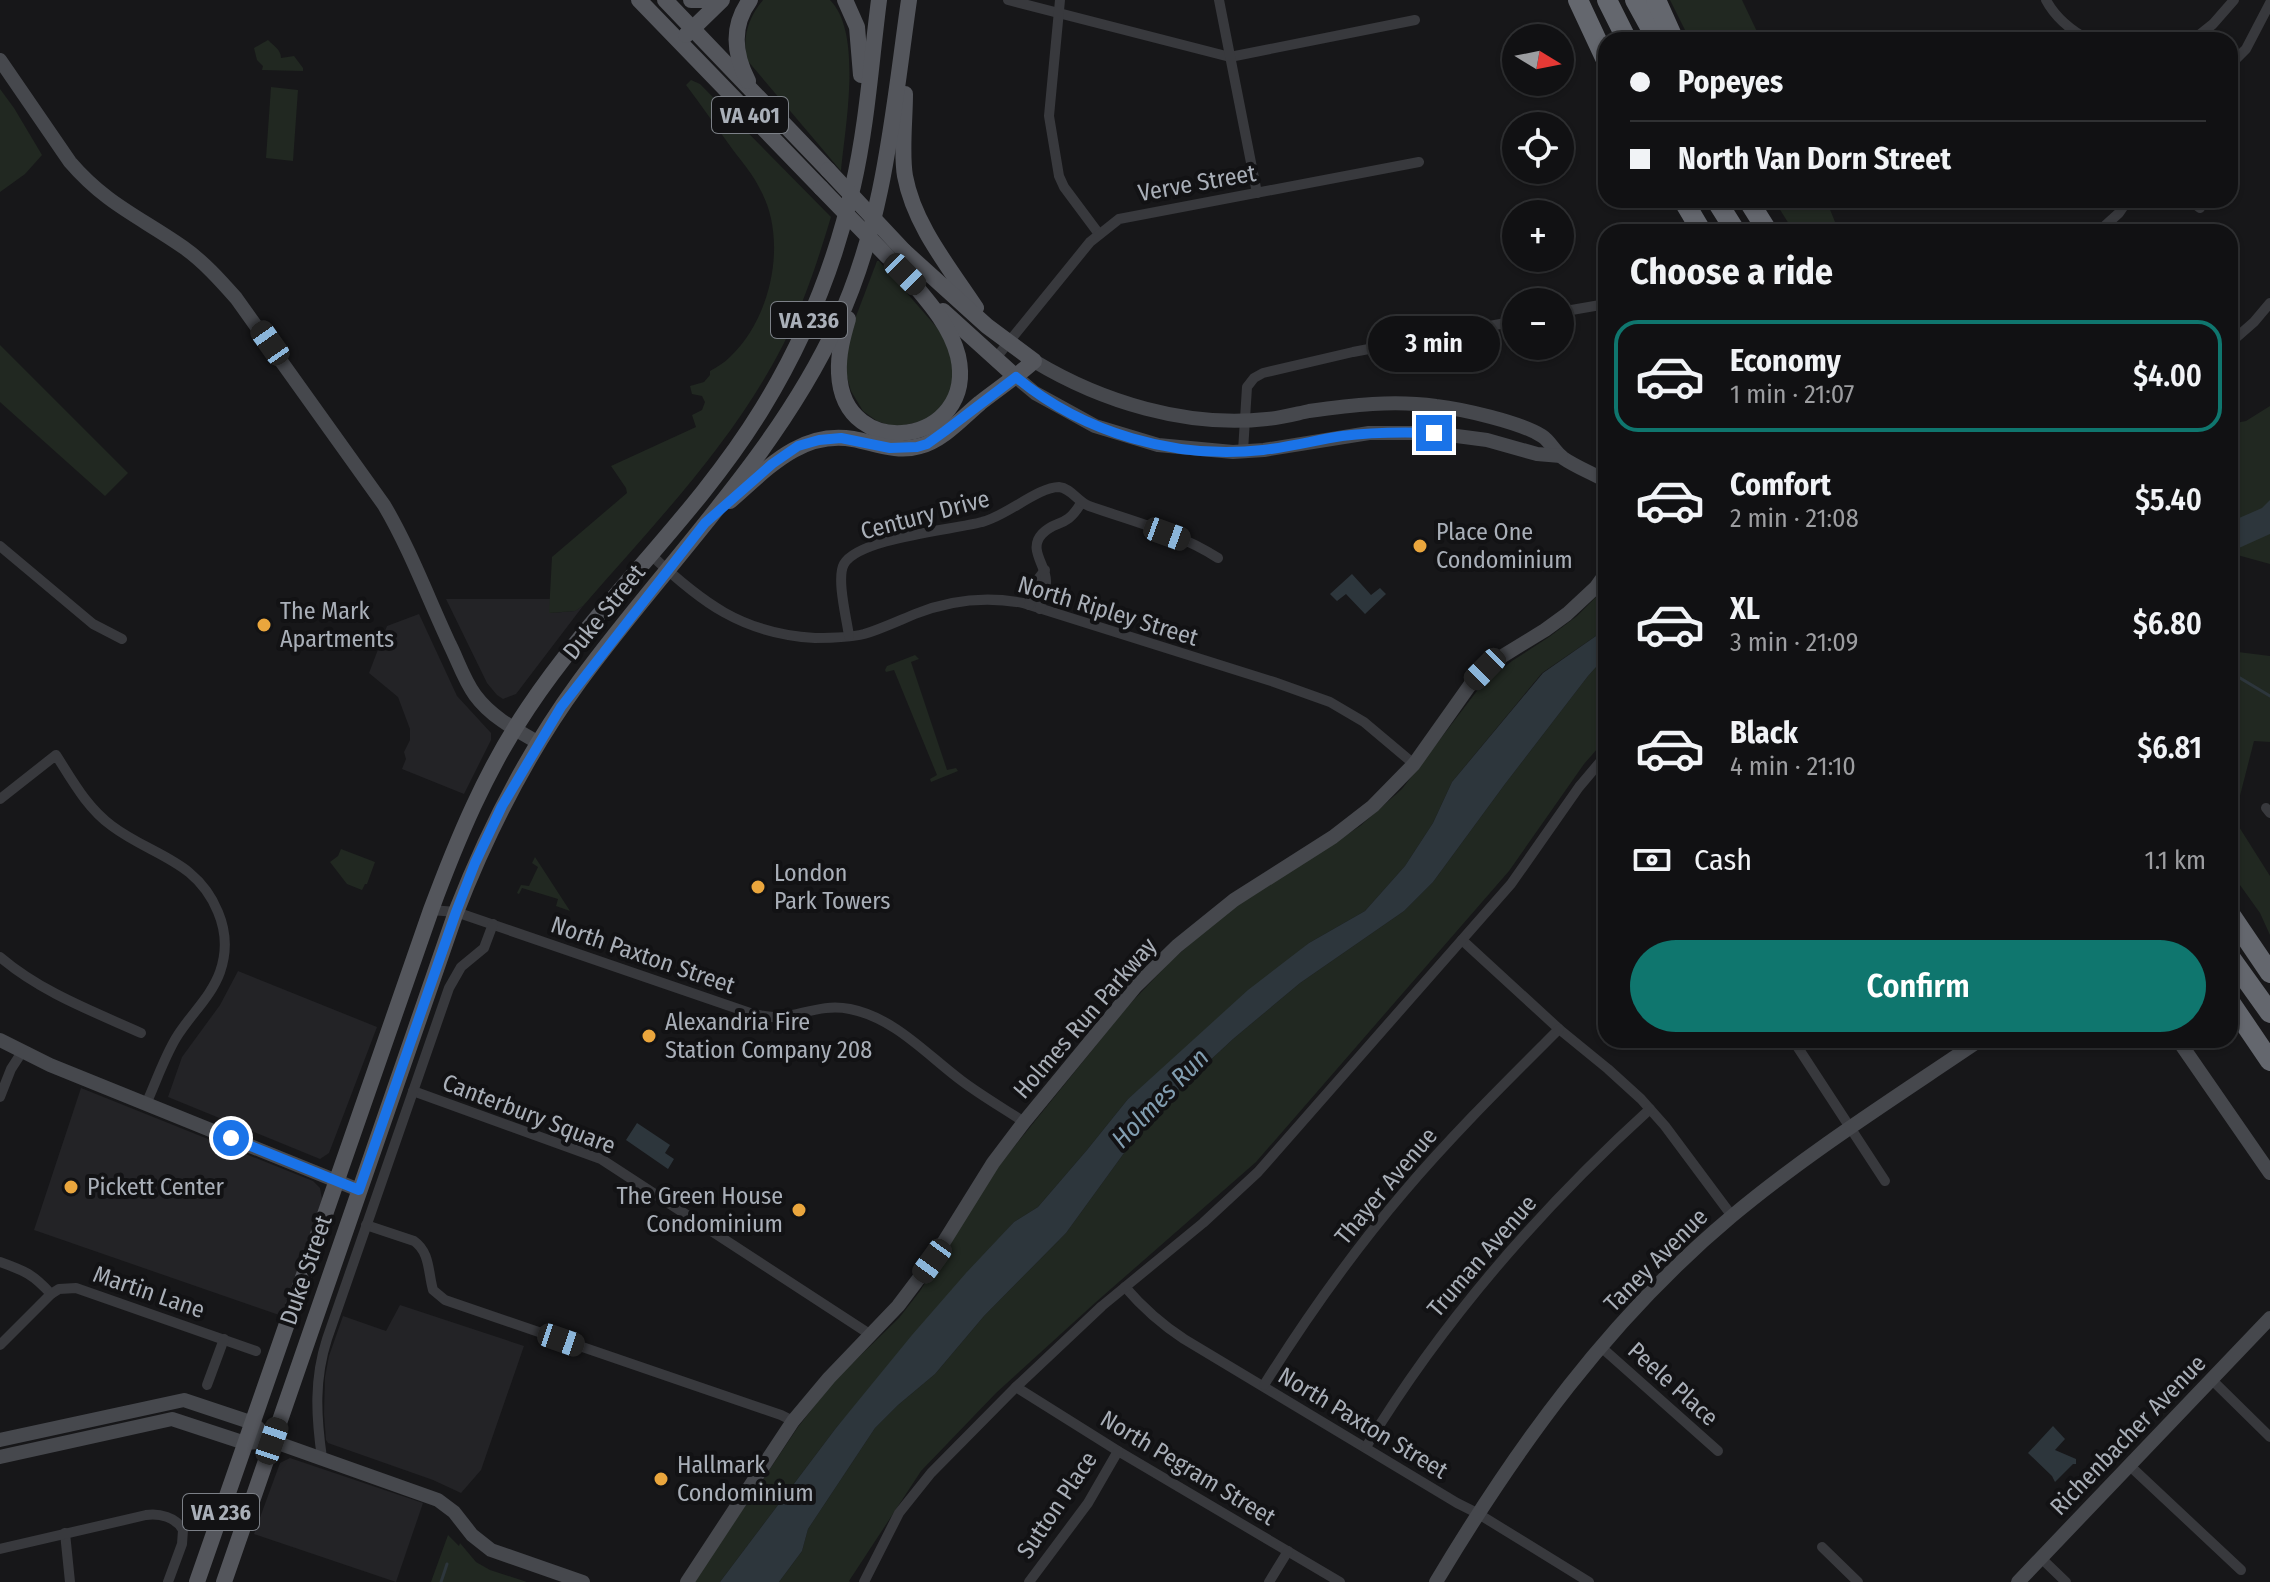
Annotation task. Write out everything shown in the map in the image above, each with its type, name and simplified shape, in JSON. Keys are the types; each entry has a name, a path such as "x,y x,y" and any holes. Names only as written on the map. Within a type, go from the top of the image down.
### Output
{"highway":[{"path":"1576,0 1598,43"},
{"path":"1607,0 1623,32"},
{"path":"1635,0 1653,32"},
{"path":"1656,0 1670,32"},
{"path":"2238,926 2270,973"},
{"path":"2238,968 2270,1013"},
{"path":"2238,1014 2270,1061"}],"main road":[{"name":"VA 401","path":"639,0 888,257 1016,377"},
{"name":"VA 401","path":"665,0 904,251 987,326 1034,361"},
{"path":"691,0 709,0"},
{"path":"692,54 699,36 722,0"},
{"path":"750,0 737,27 736,48 752,90"},
{"path":"845,0 857,27 860,50 860,145"},
{"name":"Duke Street","path":"197,1582 433,902 470,812 528,708 741,442 795,349 825,285 854,183 879,0"},
{"name":"Duke Street","path":"224,1582 456,912 502,806 581,679 783,420 837,325 862,265 880,191 909,0"},
{"path":"679,42 699,36"},
{"path":"904,42 904,173 913,205 924,228 987,326"},
{"path":"862,265 839,356 841,391 853,414 868,426 903,435 926,428 943,415 957,393 960,367 952,338 941,319 905,274"},
{"path":"705,523 772,464 798,446 841,438 890,448 927,444 1034,361"}],"street":[{"path":"1008,0 1230,57 1415,20"},
{"path":"1060,0 1048,104 1057,165 1066,192 1099,234"},
{"path":"1219,0 1257,193"},
{"path":"2046,0 2067,26 2076,32"},
{"path":"2203,32 2234,0"},
{"path":"2238,57 2246,49 2270,3"},
{"path":"0,60 84,178 112,203 185,248 208,267 256,324 384,505 475,695 515,730 539,743"},
{"name":"Verve Street","path":"995,359 1086,247 1116,221 1129,215 1419,162"},
{"path":"2107,224 2122,208"},
{"path":"2238,336 2270,303"},
{"path":"1574,310 1598,305"},
{"path":"1243,451 1247,387 1263,373 1502,324"},
{"name":"VA 401","path":"1034,361 1076,385 1128,404 1178,416 1232,421 1361,405 1393,403 1438,406 1481,415 1543,436 1561,456 1598,477"},
{"name":"VA 401","path":"1016,377 1035,393 1095,426 1158,445 1202,450 1264,450 1369,433 1416,432 1459,435 1537,454 1561,456"},
{"name":"Century Drive","path":"849,636 841,573 844,565 857,554 895,539 986,522 1056,487 1064,488 1081,503"},
{"path":"1035,607 1038,579 1045,570 1037,551 1042,535 1073,517 1081,503 1199,545 1218,558"},
{"path":"0,546 93,624 122,639"},
{"name":"North Ripley Street","path":"650,554 685,587 716,609 754,627 796,636 849,636 879,629 946,604 981,599 1007,600 1035,607 1330,702 1364,722 1414,764"},
{"name":"Holmes Run Parkway","path":"687,1582 793,1421 829,1378 898,1306 932,1261 993,1163 1123,1000 1177,946 1234,900 1361,816 1414,764 1477,677 1501,657 1567,614 1598,584"},
{"path":"0,799 5,790 56,755 84,799 103,819 194,875 209,893 223,922 224,956 218,978 177,1037 146,1104"},
{"path":"864,1582 899,1513 951,1451 1102,1306 1215,1213 1258,1172 1525,866 1579,787 1598,765"},
{"name":"North Paxton Street","path":"433,902 753,1014 786,1017 827,1007 852,1009 871,1015 901,1032 963,1081 1024,1122"},
{"name":"Duke Street","path":"322,1458 316,1419 316,1387 327,1339 452,980 465,962 484,948 493,924"},
{"path":"1462,940 1650,1109 1732,1216"},
{"path":"0,957 19,974 60,997 141,1033"},
{"name":"Thayer Avenue","path":"1264,1385 1315,1307 1372,1230 1436,1157 1559,1029"},
{"path":"0,1040 146,1104 359,1190"},
{"path":"1798,1048 1885,1181"},
{"name":"Taney Avenue","path":"1436,1582 1477,1513 1560,1394 1659,1285 1732,1216 1850,1129 1968,1048"},
{"path":"2184,1048 2270,1173"},
{"path":"0,1097 11,1069 22,1052"},
{"name":"Canterbury Square","path":"413,1091 601,1159 871,1335"},
{"name":"Truman Avenue","path":"1366,1447 1425,1355 1483,1281 1531,1226 1650,1109"},
{"path":"366,1225 420,1245 428,1262 433,1290 445,1300 793,1421"},
{"path":"0,1262 28,1272 51,1294 0,1345"},
{"name":"North Paxton Street","path":"1125,1287 1159,1322 1589,1582"},
{"name":"Martin Lane","path":"51,1294 67,1288 82,1289 256,1351"},
{"name":"Richenbacher Avenue","path":"2018,1582 2270,1318"},
{"path":"207,1385 224,1339"},
{"name":"Peele Place","path":"1601,1347 1718,1451"},
{"path":"2211,1379 2270,1437"},
{"name":"North Pegram Street","path":"1016,1387 1340,1582"},
{"path":"0,1440 180,1400 253,1423 272,1441"},
{"path":"0,1457 172,1419 245,1443 272,1441 438,1500 491,1550 583,1582"},
{"name":"Sutton Place","path":"1029,1582 1088,1503 1118,1451"},
{"path":"2130,1466 2241,1570"},
{"path":"0,1549 159,1514 181,1525 184,1535 168,1582"},
{"path":"65,1533 70,1582"},
{"path":"1822,1547 1858,1582"},
{"path":"1269,1582 1288,1551"},
{"path":"2042,1559 2066,1582"}],"shaded area":[{"path":"763,0 830,0 840,15 849,57 848,106 841,171 747,60 745,44 748,28"},
{"path":"1670,0 1742,0 1757,32 1686,32"},
{"path":"268,40 281,58 294,56 303,71 262,70 254,48"},
{"path":"691,80 700,84 831,217 791,328 742,414 692,480 583,606 575,611 549,613 552,557 627,493 611,466 696,427 692,415 702,410 705,402 702,396 692,394 690,386 704,382 710,371 728,359 744,341 765,301 774,255 769,211 752,175 686,85"},
{"path":"271,87 298,90 293,161 266,158"},
{"path":"0,89 42,155 25,174 0,192"},
{"path":"1779,208 1829,208 1836,224 1789,224"},
{"path":"877,261 939,330 954,363 951,395 929,420 894,427 877,421 863,411 851,391 845,370 846,353"},
{"path":"0,345 128,473 105,496 0,402"},
{"path":"2270,406 2270,564 2238,555 2238,422"},
{"path":"1598,595 1598,634 1542,673 1452,782 1433,823 1405,866 1365,911 1309,943 1128,1099 1038,1207 1014,1222 836,1428 720,1582 694,1582 798,1427 835,1380 899,1318 920,1291 997,1168 1127,1007 1170,962 1221,916 1360,826 1402,789 1480,687 1577,616"},
{"path":"446,599 550,599 550,613 574,611 583,606 516,694 503,699 487,683"},
{"path":"419,614 457,696 491,733 491,740 464,794 402,769 410,729 398,697 369,673 387,626"},
{"path":"2238,652 2270,656 2270,742 2254,741 2238,803"},
{"path":"915,655 919,659 911,662 947,770 956,768 958,771 931,782 930,779 937,775 894,670 885,670 887,666"},
{"path":"1598,665 1598,748 1509,871 1256,1162 996,1393 921,1471 850,1582 779,1582 802,1551 808,1529 875,1428 935,1374 984,1316 1066,1233 1140,1131 1177,1091 1233,1039 1300,983 1404,911 1433,882"},
{"path":"2238,825 2270,876 2270,935 2260,913 2238,882"},
{"path":"341,849 375,862 362,890 347,884 330,862"},
{"path":"535,857 570,911 556,906 558,899 522,888 517,893 521,885 529,886 538,867 532,863"},
{"path":"238,971 377,1027 329,1153 320,1159 168,1097 182,1057 220,1005"},
{"path":"81,1088 313,1181 320,1188 322,1199 282,1316 34,1230"},
{"path":"400,1305 524,1346 481,1470 461,1493 326,1440 325,1377 343,1316 386,1331"},
{"path":"290,1458 423,1503 396,1582 254,1534 280,1463"},
{"path":"448,1535 459,1546 460,1543 476,1562 527,1582 431,1582"}],"water":[{"path":"2270,500 2270,534 2238,548 2238,518 2262,508"},
{"path":"1352,574 1371,595 1380,588 1386,594 1365,614 1346,594 1337,601 1330,594"},
{"name":"Holmes Run","path":"1598,635 1598,665 1433,882 1404,911 1300,983 1177,1091 1140,1131 1066,1233 984,1316 935,1374 875,1428 808,1529 802,1551 779,1582 720,1582 836,1428 912,1335 1014,1222 1038,1207 1128,1099 1248,990 1309,943 1365,911 1405,866 1433,823 1452,782 1543,673"},
{"path":"637,1123 670,1145 665,1153 674,1159 668,1169 626,1140"},
{"path":"2053,1426 2065,1439 2055,1450 2076,1459 2076,1464 2055,1482 2028,1453"}],"waterway":[{"path":"2238,677 2270,696"},
{"path":"441,1582 447,1564"}],"place":[{"name":"Place One Condominium","path":"1420,546"},
{"name":"The Mark Apartments","path":"264,625"},
{"name":"London Park Towers","path":"758,887"},
{"name":"Alexandria Fire Station Company 208","path":"649,1036"},
{"name":"Pickett Center","path":"71,1187"},
{"name":"The Green House Condominium","path":"799,1210"},
{"name":"Hallmark Condominium","path":"661,1479"}],"route":[{"path":"231,1138 359,1190 456,912 475,863 520,774 581,679 705,523 772,464 798,446 841,438 904,449 927,444 1016,377 1057,407 1095,426 1158,445 1233,452 1369,433 1434,433"}]}
